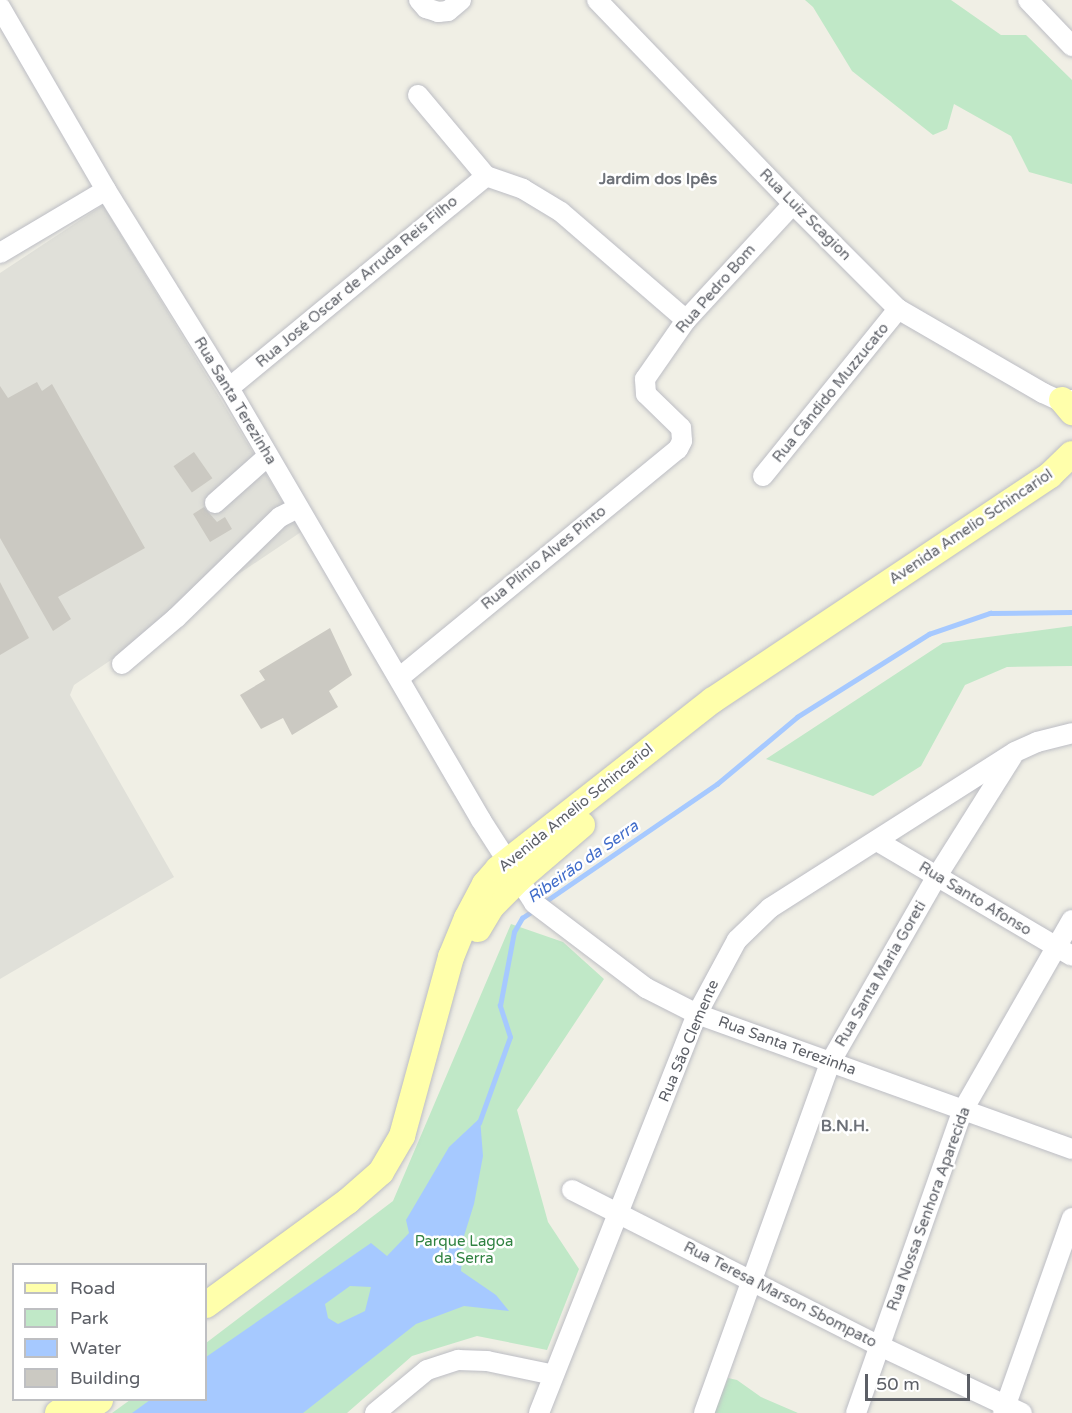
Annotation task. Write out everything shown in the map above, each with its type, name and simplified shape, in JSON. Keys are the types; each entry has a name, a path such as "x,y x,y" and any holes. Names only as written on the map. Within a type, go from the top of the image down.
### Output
{"main road":[{"name":"Avenida Amelio Schincariol","path":"207,1304 348,1201 381,1172 402,1136 452,957 467,918 485,884 521,886 713,700 1050,475 1072,454"},
{"name":"Avenida Amelio Schincariol","path":"207,1321 351,1216 381,1190 408,1158 424,1124 466,957 483,918 652,766 701,729 1072,478"},
{"path":"58,1413 76,1401"},
{"path":"81,1413 99,1401"}],"street":[{"path":"419,0 426,8 438,12 447,11 461,0"},
{"name":"Rua Luiz Scagion","path":"597,0 793,204 898,309 1064,398"},
{"path":"1028,0 1072,46"},
{"name":"Rua Santa Terezinha","path":"0,7 106,190 229,388 521,886 646,988 697,1014 1072,1149"},
{"path":"418,95 486,176 523,189 561,212 686,320"},
{"name":"Rua José Oscar de Arruda Reis Filho","path":"229,388 486,176"},
{"path":"0,253 106,190"},
{"name":"Rua Pedro Bom","path":"683,434 681,428 646,394 643,385 645,379 686,320 793,204"},
{"name":"Rua Cândido Muzzucato","path":"763,476 898,309"},
{"name":"Rua Plínio Alves Pinto","path":"399,678 678,449 683,434"},
{"path":"215,503 268,456"},
{"path":"122,664 170,624 280,517 298,507"},
{"name":"Rua São Clemente","path":"539,1413 697,1014 737,940 770,908 1016,752 1037,742 1072,733"},
{"name":"Rua Santa Maria Goreti","path":"704,1413 831,1061 937,876 1016,752"},
{"name":"Rua Santo Afonso","path":"877,841 1064,952"},
{"name":"Rua Nossa Senhora Aparecida","path":"856,1413 963,1110 1064,952 1072,920"},
{"name":"Rua Teresa Marson Sbompato","path":"572,1190 1010,1411"},
{"path":"1010,1411 1072,1218"},
{"path":"379,1412 427,1370 458,1360 487,1361 554,1375"}],"shaded area":[{"path":"103,205 301,532 74,685 70,695 174,877 0,979 0,273"}],"green space":[{"path":"805,0 951,0 1001,35 1026,35 1072,80 1072,184 1029,172 1011,136 954,104 947,129 933,135 852,71 813,7"},
{"path":"1072,626 1072,666 1007,667 965,685 921,766 873,796 766,759 943,643"},
{"name":"Parque Lagoa da Serra","path":"511,924 563,942 604,979 517,1110 548,1222 579,1269 547,1350 477,1336 412,1356 347,1413 112,1413 129,1401 207,1401 207,1342 393,1201"},
{"path":"728,1378 737,1380 761,1397 798,1413 714,1413"}],"water":[{"path":"480,1118 483,1156 474,1204 464,1236 461,1271 496,1295 509,1311 464,1306 416,1324 303,1413 132,1413 149,1401 207,1401 207,1356 371,1243 387,1256 409,1233 406,1220 449,1147","holes":["350,1286 371,1287 365,1311 338,1324 328,1318 325,1304"]}],"building":[{"path":"37,382 42,391 52,384 145,548 58,597 71,619 53,631 0,538 0,386 8,398"},
{"path":"194,452 212,478 192,493 174,466"},
{"path":"204,507 217,522 225,517 232,529 210,542 193,514"},
{"path":"0,582 29,638 0,655"},
{"path":"330,628 352,675 329,691 338,707 292,735 283,718 261,729 240,695 265,680 259,671"}],"waterway":[{"name":"Ribeirão da Serra","path":"543,903 717,784 797,717 929,634 990,613 1072,612"},
{"name":"Ribeirão da Serra","path":"479,1123 510,1037 500,1006 514,932 522,918 534,910"}],"district":[{"name":"Jardim dos Ipês","path":"658,179"},
{"name":"B.N.H.","path":"845,1126"}]}
